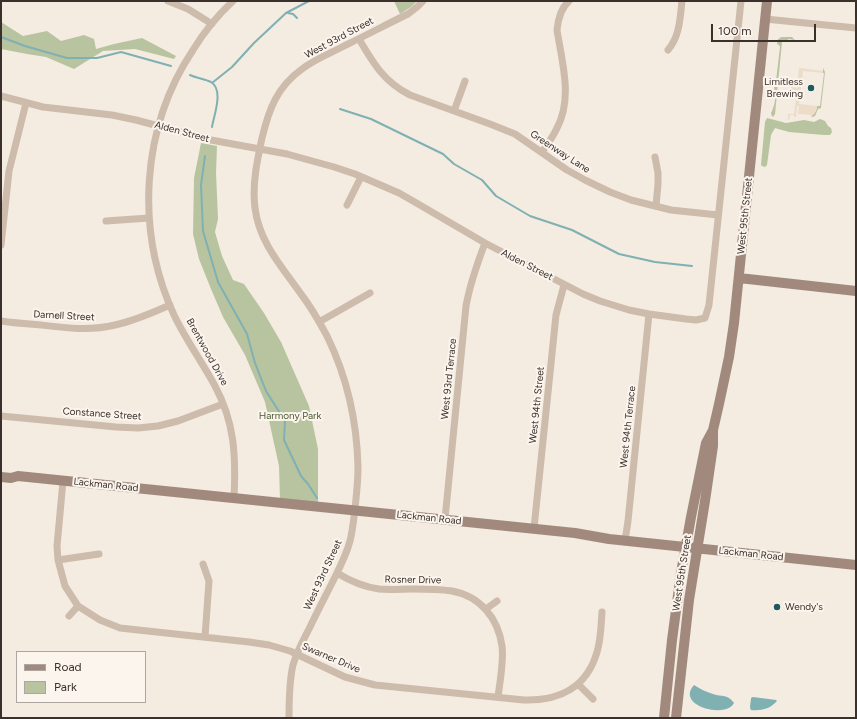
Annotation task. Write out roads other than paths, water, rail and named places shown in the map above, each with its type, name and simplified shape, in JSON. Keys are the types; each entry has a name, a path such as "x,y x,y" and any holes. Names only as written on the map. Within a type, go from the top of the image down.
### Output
{"main road":[{"name":"West 95th Street","path":"676,718 689,600 713,446 713,430 729,357 734,322 767,1"},
{"path":"739,278 856,291"},
{"name":"West 95th Street","path":"664,718 674,625 685,547 706,443 713,430"},
{"name":"Lackman Road","path":"1,477 10,478 18,476 575,532 625,541 856,565"}],"street":[{"path":"168,1 188,9 212,24"},
{"name":"Brentwood Drive","path":"234,1 200,38 176,78 166,100 158,126 152,152 149,175 149,218 156,264 175,316 215,387 230,423 235,457 234,498"},
{"name":"West 93rd Street","path":"288,718 291,676 297,654 337,573 351,539 358,479 358,457 351,404 336,355 319,322 303,296 270,250 262,235 255,207 254,189 260,148 266,119 273,103 279,92 302,69 408,14 423,1"},
{"path":"542,152 557,129 565,102 565,83 557,30 562,9 569,1"},
{"path":"668,50 673,44 677,35 682,1"},
{"path":"718,215 741,1"},
{"path":"765,20 856,28"},
{"name":"Greenway Lane","path":"359,39 374,64 391,83 414,97 515,134 567,170 604,189 631,200 671,210 718,215"},
{"path":"454,111 465,81"},
{"name":"Alden Street","path":"1,96 55,109 112,115 211,140 260,148 310,159 361,177 399,193 485,244 564,285 600,301 629,310 686,320 705,318 709,305 718,215"},
{"path":"1,245 9,171 26,103"},
{"path":"655,157 658,173 656,206"},
{"path":"347,205 361,177"},
{"path":"106,221 149,218"},
{"name":"West 93rd Terrace","path":"445,519 466,306 475,269 485,244"},
{"name":"West 94th Street","path":"534,528 556,315 564,285"},
{"path":"319,322 370,293"},
{"name":"Darnell Street","path":"1,321 67,328 97,328 114,326 128,322 170,305"},
{"name":"West 94th Terrace","path":"625,541 650,314"},
{"name":"Constance Street","path":"1,416 138,428 158,426 178,421 223,404"},
{"name":"Swarner Drive","path":"63,481 57,546 58,560 66,586 78,606 100,620 120,628 262,644 290,651 345,677 375,685 524,700 544,700 561,695 570,690 578,684 588,672 598,651 602,612"},
{"path":"58,560 98,554"},
{"path":"203,564 209,581 205,637"},
{"name":"Rosner Drive","path":"337,573 346,579 379,589 437,589 453,591 468,597 486,609 498,630 502,646 498,697"},
{"path":"486,609 497,601"},
{"path":"69,616 78,606"},
{"path":"578,684 593,699"}],"water":[{"path":"694,685 716,695 727,697 734,703 729,708 722,710 704,708 696,704 691,699 690,692"},
{"path":"753,697 777,701 765,709 751,710 751,698"}],"waterway":[{"path":"212,83 232,67 254,43 286,13 309,1"},
{"path":"288,13 293,14 297,18"},
{"path":"1,37 25,46 67,58 97,58 121,52 171,66"},
{"path":"190,75 209,81 215,86 218,97 212,127"},
{"path":"340,109 371,119 443,154 454,164 482,180 496,196 530,216 572,230 619,254 655,262 692,266"},
{"path":"205,156 201,185 203,231 218,282 247,334 255,363 266,391 285,421 284,440 301,476 317,498"}],"place":[{"name":"Limitless Brewing","path":"811,88"},
{"name":"Wendy's","path":"777,607"}],"park label":[{"name":"Harmony Park","path":"290,416"}]}
